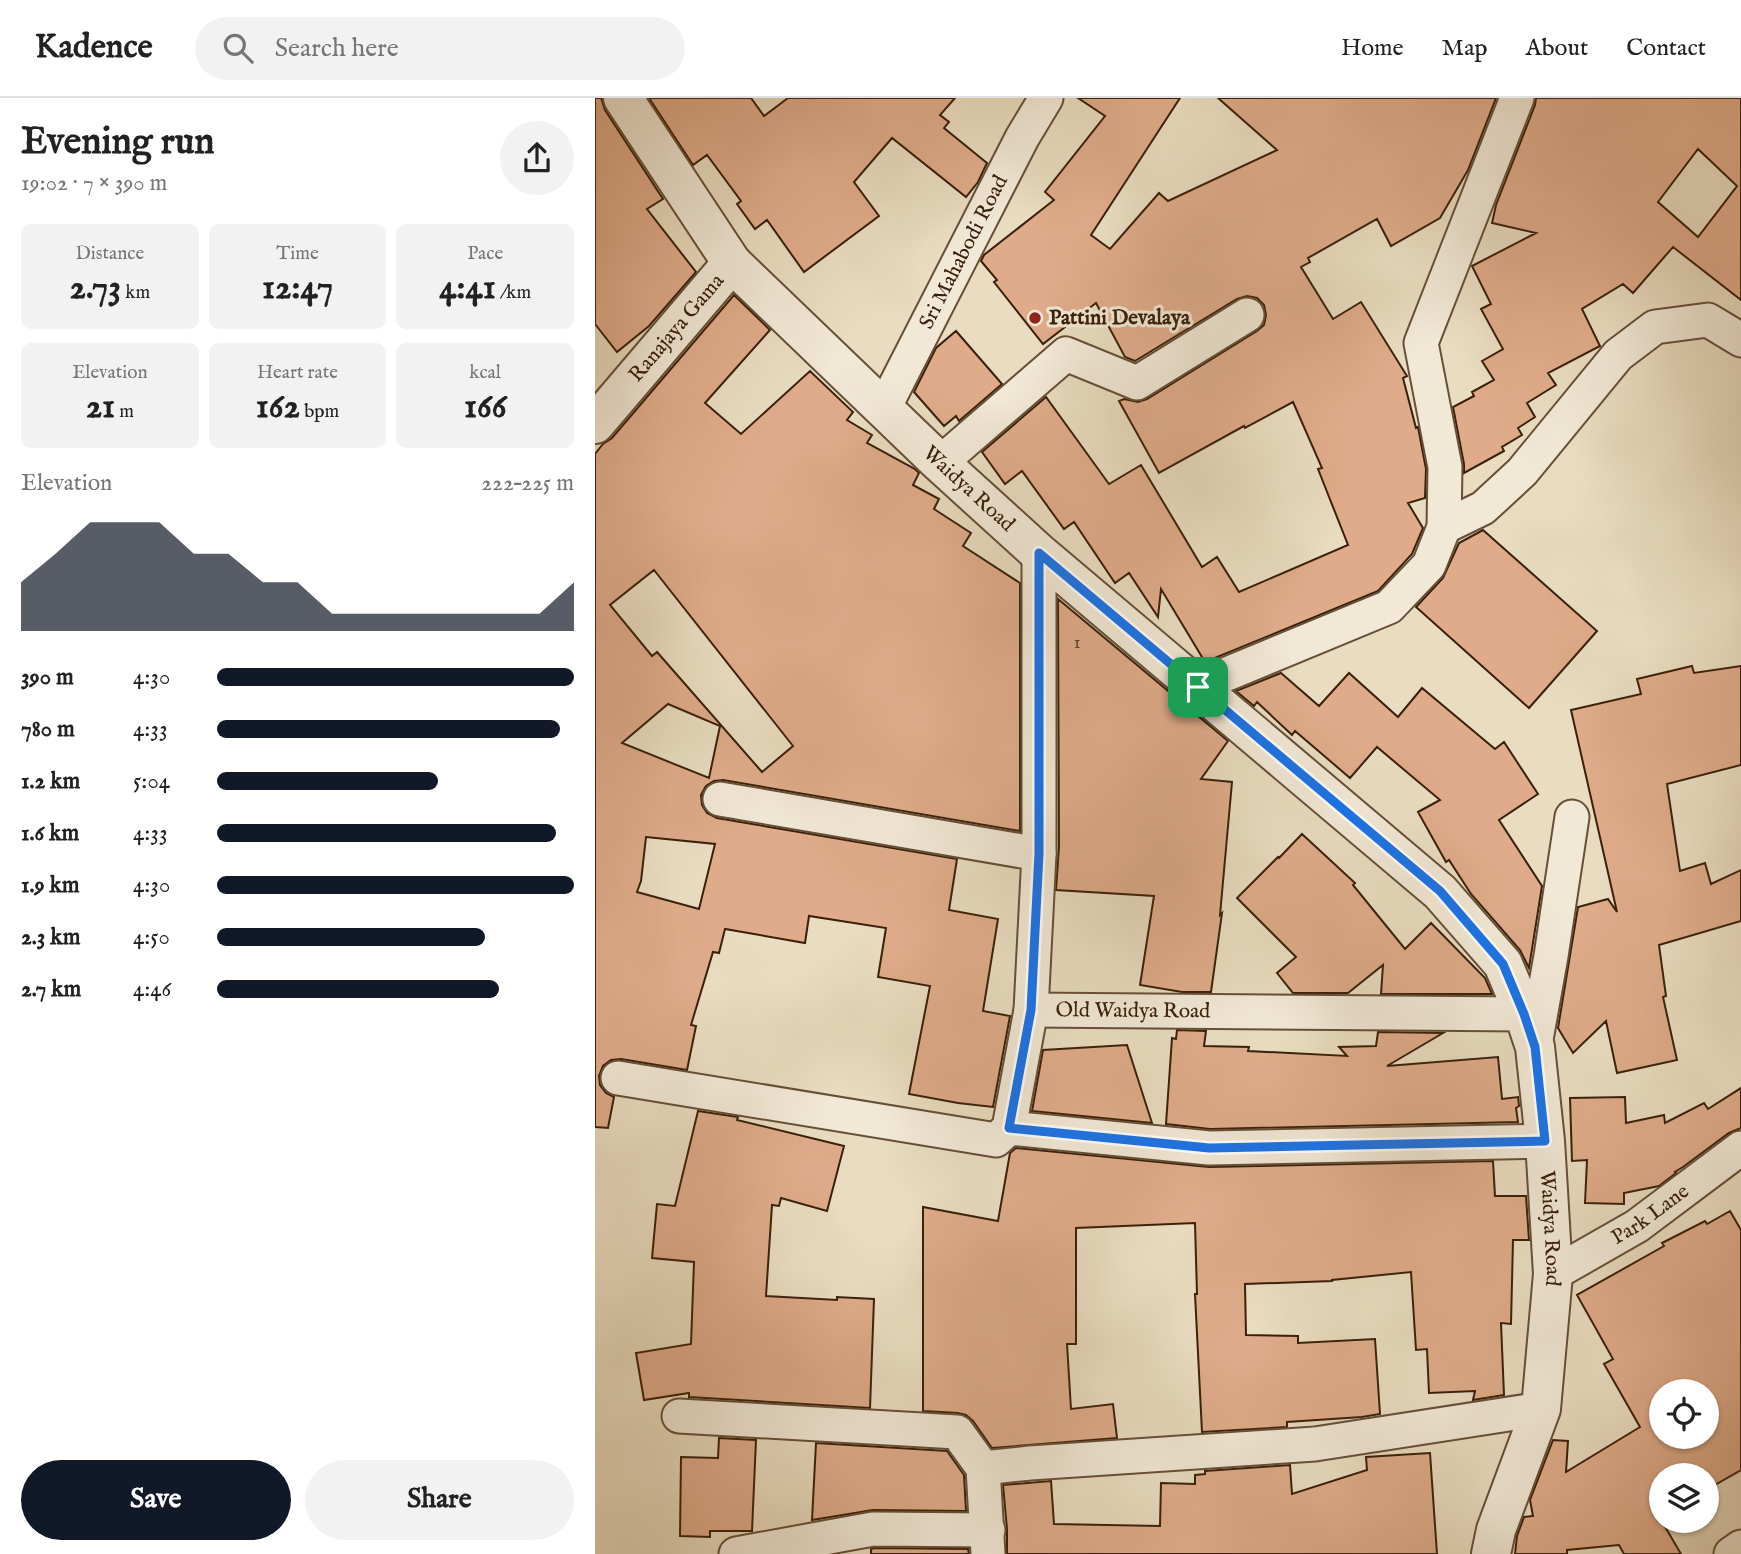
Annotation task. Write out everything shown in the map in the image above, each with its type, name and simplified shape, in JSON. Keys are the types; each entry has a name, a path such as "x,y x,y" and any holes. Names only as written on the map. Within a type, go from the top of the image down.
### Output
{"street":[{"name":"Waidya Road","path":"622,98 732,263 940,463 1039,553 1440,891 1503,964 1529,1030 1545,1141 1553,1274 1541,1409 1496,1530 1491,1554"},
{"name":"Sri Mahabodi Road","path":"884,408 1022,138 1046,98"},
{"path":"1198,687 1389,607 1429,565 1444,527 1445,467 1420,343 1517,98"},
{"name":"Ranajaya Gama","path":"595,424 732,263"},
{"path":"940,463 1066,354 1137,383 1247,315"},
{"path":"1444,527 1483,509 1522,472 1618,355 1655,327 1708,320 1741,340"},
{"name":"Old Waidya Road","path":"1039,553 1039,853 1031,1010 1529,1030"},
{"path":"720,799 1039,853"},
{"path":"1529,1030 1551,956 1571,817"},
{"path":"618,1078 996,1140 1009,1128 1031,1010"},
{"path":"1009,1128 1209,1148 1545,1141"},
{"name":"Park Lane","path":"1553,1274 1637,1226 1741,1148"},
{"path":"983,1468 1315,1444 1541,1409"},
{"path":"679,1416 957,1432 983,1468 988,1542 873,1529 736,1554"},
{"path":"1731,1554 1741,1547"}],"building":[{"path":"595,98 601,98 605,110 663,199 647,209 696,272 649,326 617,352 595,324"},
{"path":"649,98 751,98 764,116 788,98 955,98 940,115 949,122 944,128 987,163 978,182 966,197 892,138 854,182 879,216 804,272 767,220 755,229 737,204 741,201 707,155 693,165"},
{"path":"1078,98 1180,98 1091,235 1110,249 1159,193 1168,201 1277,150 1218,98 1496,98 1468,170 1440,218 1391,246 1377,219 1308,258 1310,262 1301,267 1333,319 1361,302 1407,376 1403,378 1416,428 1418,427 1426,469 1425,498 1408,503 1423,528 1412,554 1378,591 1205,662 1161,589 1158,617 1129,573 1115,583 1074,522 1064,529 1022,471 1005,484 982,452 1046,397 1109,484 1141,465 1202,567 1217,557 1239,592 1348,545 1318,469 1322,468 1293,402 1159,473 1119,401 1124,399 1138,402 1147,399 1257,331 1264,325 1266,315 1264,305 1257,298 1247,296 1237,299 1135,361 1125,357 1096,303 1043,344 994,282 997,280 981,261 984,255 1054,200 1045,192 1105,116"},
{"path":"1536,98 1741,98 1741,300 1673,247 1633,293 1623,284 1582,309 1600,346 1548,373 1556,385 1527,403 1535,417 1518,428 1522,435 1502,447 1504,451 1464,473 1453,407 1474,396 1472,392 1494,380 1482,361 1503,349 1481,309 1491,304 1472,266 1536,233 1492,223 1496,205","holes":["1698,149 1737,186 1698,237 1658,202"]},
{"path":"734,295 770,330 705,403 741,434 810,371 853,412 847,420 872,435 867,443 919,473 913,485 939,499 934,509 971,533 963,546 1020,583 1020,831 723,780 706,786 701,795 702,805 707,813 717,818 957,859 949,910 998,919 983,1011 1010,1016 993,1107 909,1094 930,986 878,977 886,928 809,916 805,943 725,929 719,953 713,952 691,1025 696,1026 687,1070 621,1059 611,1060 603,1066 599,1076 600,1085 606,1093 614,1097 608,1128 595,1127 595,454 612,438","holes":["654,570 793,746 762,772 657,652 652,656 610,605","668,704 720,726 709,778 622,743","646,837 715,844 699,909 637,892 641,881"]},
{"path":"956,331 1002,384 959,421 956,416 944,426 914,392 936,348"},
{"path":"1483,530 1597,631 1529,708 1416,607 1443,578 1459,543"},
{"path":"1058,599 1228,741 1201,779 1232,782 1220,915 1222,913 1211,992 1182,992 1140,985 1154,896 1056,890 1059,847"},
{"path":"1692,666 1694,673 1741,666 1741,765 1667,784 1680,871 1705,863 1711,884 1741,870 1741,921 1659,945 1666,996 1663,997 1677,1060 1617,1073 1606,1021 1573,1053 1558,1028 1578,907 1608,899 1617,912 1571,710 1641,694 1637,679"},
{"path":"1281,673 1319,706 1349,673 1398,717 1422,688 1495,749 1504,742 1538,794 1499,820 1542,886 1529,968 1520,950 1471,894 1449,860 1446,862 1418,812 1440,800 1377,747 1350,778 1295,731 1292,735 1257,702 1254,706 1236,691"},
{"path":"1302,834 1355,883 1353,885 1405,949 1431,923 1485,978 1492,994 1381,994 1383,965 1348,993 1293,993 1277,973 1296,957 1237,898"},
{"path":"1177,1030 1206,1031 1204,1046 1249,1047 1248,1051 1347,1056 1339,1047 1376,1046 1378,1032 1443,1033 1387,1066 1498,1057 1502,1099 1518,1097 1518,1122 1210,1129 1166,1124 1172,1038 1176,1039"},
{"path":"1127,1045 1152,1123 1032,1111 1043,1050"},
{"path":"1741,1088 1741,1128 1729,1133 1659,1186 1624,1193 1624,1204 1585,1203 1587,1160 1572,1161 1570,1098 1625,1097 1626,1123 1664,1115 1665,1123 1704,1103 1708,1109"},
{"path":"698,1111 738,1117 737,1120 844,1146 827,1211 781,1198 779,1206 772,1205 766,1296 874,1299 870,1408 689,1397 689,1393 644,1400 636,1353 691,1344 694,1262 652,1258 657,1204 675,1206"},
{"path":"1016,1148 1209,1167 1493,1161 1495,1196 1526,1196 1529,1240 1513,1240 1511,1324 1501,1323 1504,1395 1473,1400 1475,1391 1429,1393 1427,1349 1416,1350 1411,1272 1332,1281 1245,1284 1246,1335 1298,1336 1298,1343 1375,1339 1380,1414 1287,1422 1287,1427 1202,1432 1195,1294 1195,1223 1076,1228 1076,1344 1067,1344 1071,1409 1113,1404 1117,1438 992,1448 966,1415 923,1411 923,1207 998,1221 1010,1153"},
{"path":"1730,1211 1741,1230 1741,1470 1719,1483 1719,1463 1649,1463 1649,1533 1669,1533 1681,1554 1624,1554 1619,1545 1567,1550 1567,1554 1515,1554 1517,1536 1524,1517 1533,1516 1530,1500 1553,1440 1568,1441 1566,1472 1640,1427 1604,1364 1613,1359 1577,1295 1664,1246 1662,1243 1705,1221 1707,1224"},
{"path":"719,1438 756,1440 752,1531 710,1531 710,1537 680,1536 681,1457 718,1458"},
{"path":"816,1443 947,1451 964,1475 966,1511 873,1510 812,1520"},
{"path":"1430,1453 1437,1554 1007,1554 1003,1485 1051,1481 1054,1524 1160,1526 1161,1483 1195,1484 1195,1475 1205,1474 1205,1471 1290,1465 1292,1494 1367,1470 1366,1457"},
{"path":"871,1549 968,1549 969,1554 871,1554"}],"place":[{"name":"Pattini Devalaya","path":"1035,318"}],"route":[{"path":"1039,553 1198,687 1440,891 1503,964 1535,1047 1545,1141 1209,1148 1009,1128 1031,1010 1039,853 1039,553"}]}
